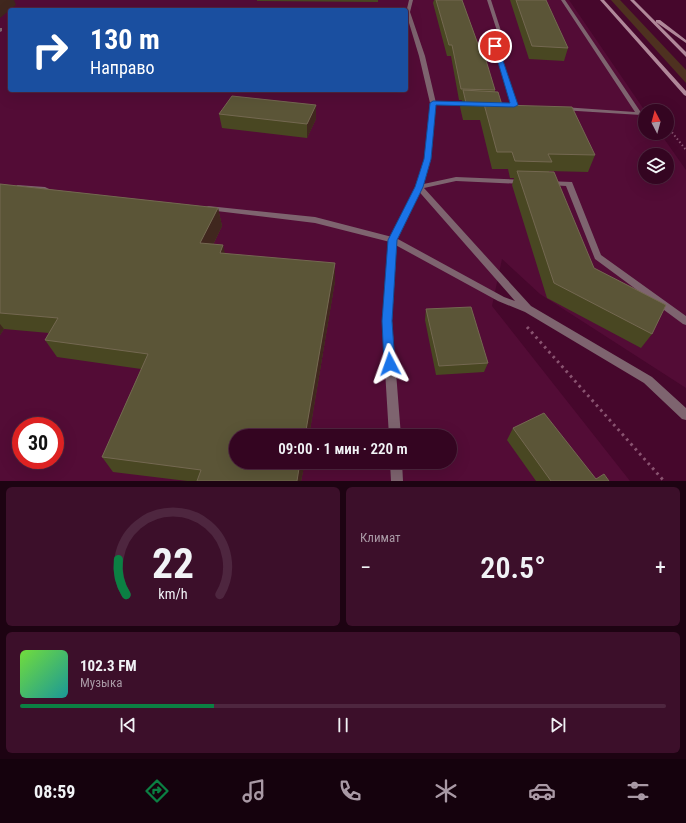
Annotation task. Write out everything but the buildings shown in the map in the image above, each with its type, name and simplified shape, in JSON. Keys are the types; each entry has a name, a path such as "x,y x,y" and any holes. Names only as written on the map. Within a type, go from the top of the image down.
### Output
{"main road":[{"path":"602,0 686,94"},
{"path":"632,0 686,55"},
{"path":"640,8 686,42"}],"street":[{"path":"394,429 387,321 393,240 419,187 428,159 433,103 422,56 408,12 411,0"},
{"path":"489,0 500,34 495,46 514,105"},
{"path":"553,108 639,114 563,0"},
{"path":"433,103 479,104"},
{"path":"500,105 522,106"},
{"path":"419,187 456,179 569,184 598,257 686,321"},
{"path":"20,187 51,190"},
{"path":"419,187 528,309"},
{"path":"199,207 315,220 393,240 501,299 528,309 648,380 686,415"},
{"path":"397,469 398,481"}],"path":[{"path":"674,135 686,150"},
{"path":"522,322 664,481"}],"shaded area":[{"path":"0,0 569,0 640,104 638,104 638,140 665,140 671,148 638,148 638,184 674,184 674,153 686,170 686,388 540,294 502,259 492,306 630,481 0,481"},
{"path":"611,0 620,0 686,70 686,83"}],"route":[{"path":"390,364 387,321 393,240 419,187 428,159 433,103 514,105 495,46"}]}
